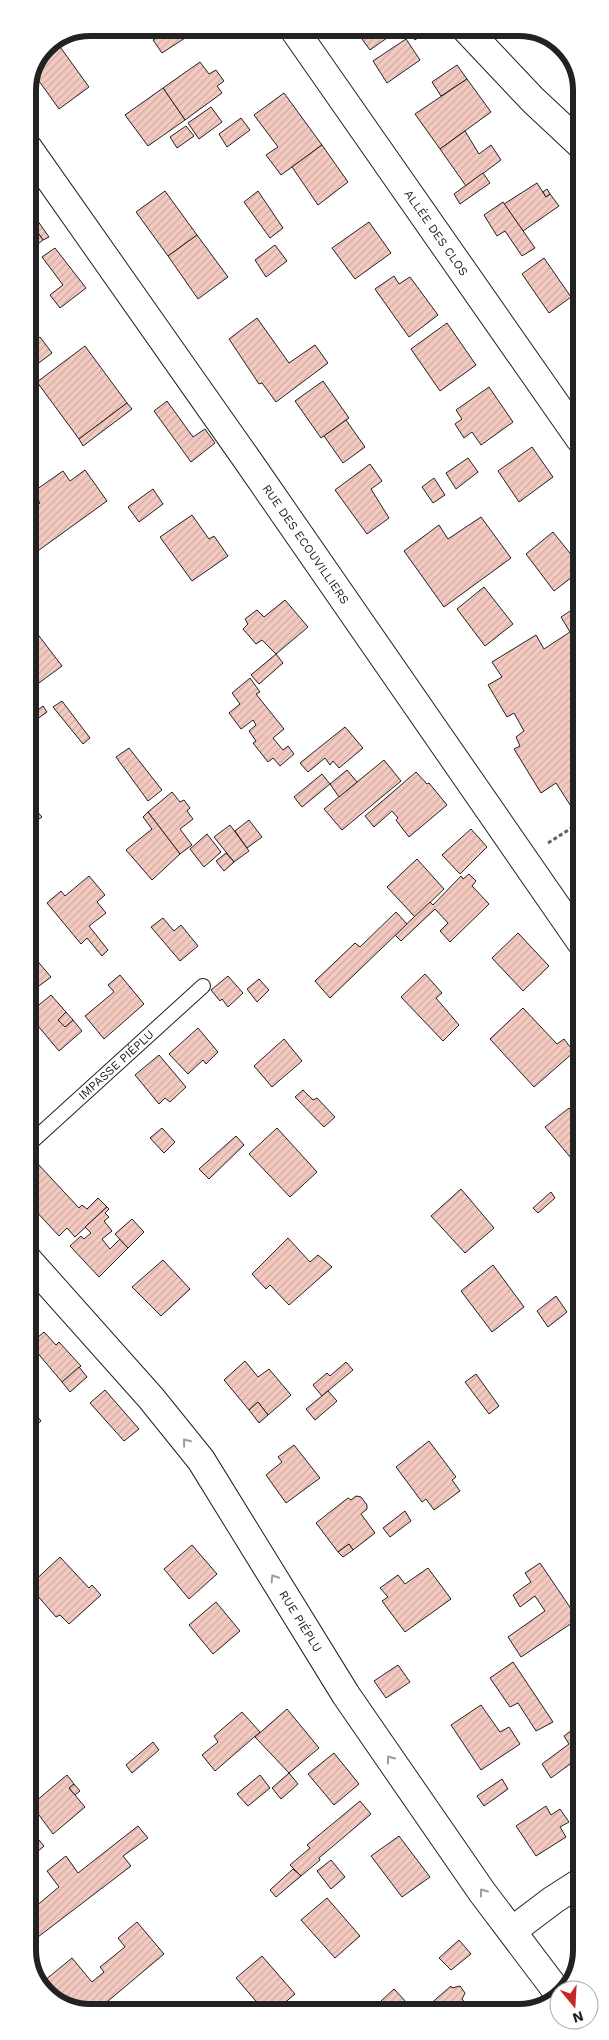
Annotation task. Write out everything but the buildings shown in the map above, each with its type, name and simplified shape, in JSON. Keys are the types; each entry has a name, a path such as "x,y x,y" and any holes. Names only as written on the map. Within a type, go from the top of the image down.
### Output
{"street":[{"name":"ALLÉE DES CLOS","path":"299,36 573,429"},
{"path":"473,36 533,100 573,137"},
{"name":"RUE DES ECOUVILLIERS","path":"36,159 246,458 573,930"},
{"name":"RUE PIÉPLU","path":"36,1269 151,1398 202,1460 346,1695 477,1884 549,1981"},
{"path":"512,1931 573,1888"}],"lane":[{"name":"IMPASSE PIÉPLU","path":"36,1138 203,986"}],"path":[{"path":"524,859 573,827"}]}
